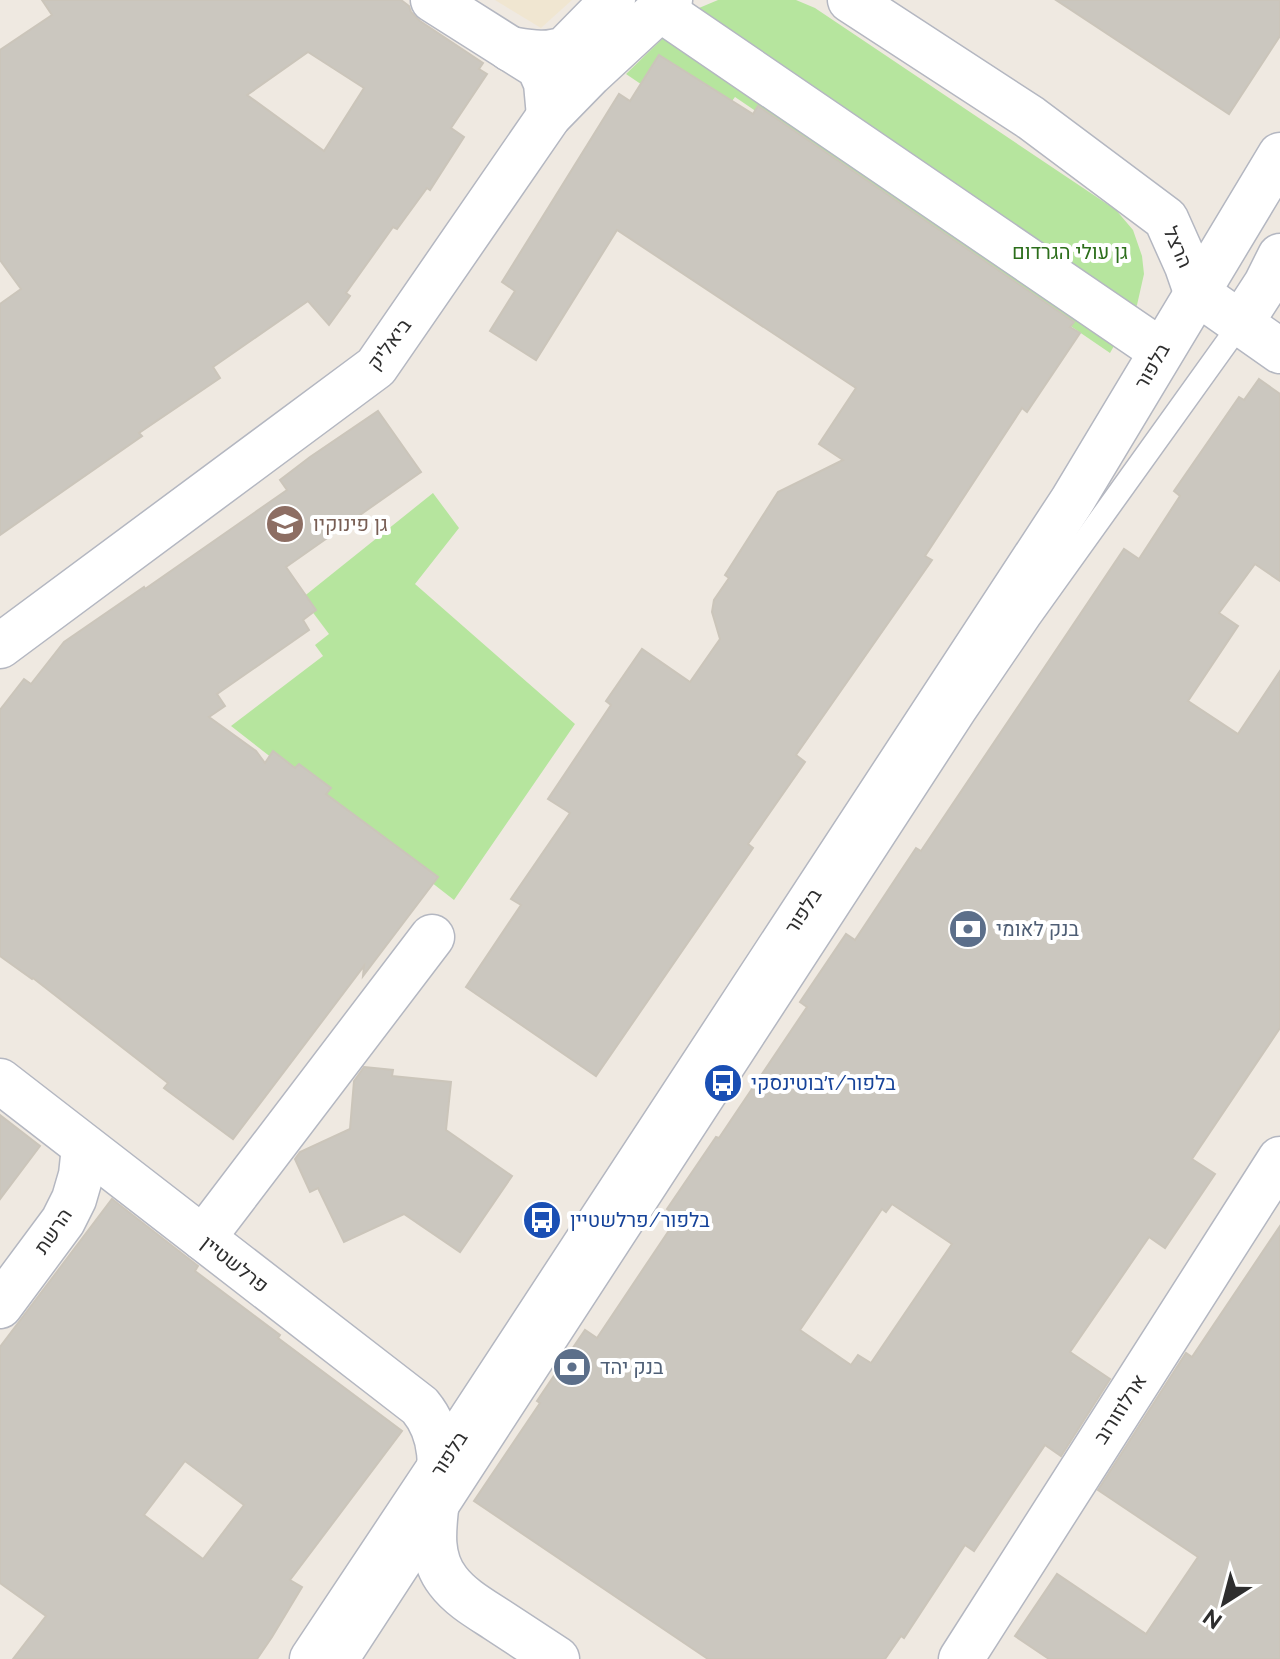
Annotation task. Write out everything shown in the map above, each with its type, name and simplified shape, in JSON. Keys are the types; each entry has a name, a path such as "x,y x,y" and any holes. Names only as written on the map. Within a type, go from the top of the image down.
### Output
{"street":[{"path":"433,0 539,67 546,83 549,116"},
{"path":"510,49 556,52 566,48 613,0"},
{"name":"הרצל","path":"850,0 1031,118 1166,219 1196,292 1280,351"},
{"path":"665,5 1161,351"},
{"name":"ביאליק","path":"0,646 376,367 549,116 665,5"},
{"name":"הרצל","path":"1031,118 1143,173 1180,196 1221,252 1275,278"},
{"name":"בלפור","path":"312,1659 1072,501 1280,155"},
{"name":"בלפור","path":"1240,324 1275,278"},
{"path":"203,1238 432,937"},
{"name":"פרלשטיין","path":"0,1081 420,1406 436,1430 441,1465"},
{"name":"הרשת","path":"0,1306 63,1221 78,1187 84,1147"},
{"name":"ארלוזורוב","path":"961,1659 1280,1159"},
{"path":"441,1465 434,1530 436,1556 447,1581 472,1604 557,1659"}],"lane":[{"name":"בלפור","path":"349,1659 964,714 1240,324"}],"shaded area":[{"path":"495,0 572,0 541,28"}],"green space":[{"name":"גן עולי הגרדום","path":"718,0 796,0 815,8 1116,210 1133,230 1142,256 1144,274 1137,305 1110,353 735,97 710,131 626,74 699,8"},
{"path":"433,493 459,528 415,584 575,724 454,900 231,726 323,656 315,645 329,634 302,598"}],"building":[{"path":"42,0 401,0 420,21 483,63 479,69 487,74 451,128 464,137 430,190 427,188 397,229 393,227 346,293 350,296 329,325 308,301 213,367 220,378 0,535 0,304 21,289 0,260 0,50 52,15","holes":["308,52 364,88 324,151 247,95"]},
{"path":"1056,0 1280,0 1280,36 1229,114"},
{"path":"659,55 753,114 758,106 1074,322 1070,327 1080,333 1027,412 1022,408 925,556 932,560 796,755 805,762 748,844 753,848 596,1076 466,987 521,905 511,899 570,813 548,799 611,705 606,701 642,649 690,682 720,639 712,612 714,600 729,578 725,575 778,492 843,460 819,444 856,388 617,230 536,360 490,331 515,291 502,282 619,94 630,101"},
{"path":"1259,379 1280,394 1280,581 1255,564 1219,613 1238,626 1188,701 1238,734 1280,671 1280,1028 1192,1159 1215,1174 1165,1248 1149,1237 1070,1352 1110,1379 1061,1456 1045,1445 974,1551 965,1545 904,1638 901,1636 885,1659 708,1659 474,1501 585,1330 597,1338 678,1217 667,1209 807,1007 800,1002 846,934 855,940 916,848 921,851 1124,549 1139,559 1180,496 1174,491 1239,397 1244,400","holes":["892,1204 952,1244 871,1363 858,1355 851,1365 800,1330 882,1209 886,1212"]},
{"path":"378,411 421,472 286,567 316,610 303,620 309,630 217,694 225,706 209,717 256,751 265,763 273,751 295,768 299,764 331,788 326,794 438,877 363,976 364,966 233,1139 164,1088 168,1083 0,956 0,710 24,679 31,684 64,642 287,490 280,480"},
{"path":"364,1067 393,1070 392,1076 451,1082 446,1130 512,1176 460,1252 404,1214 344,1242 318,1188 310,1192 295,1159 300,1152 350,1129 354,1081"},
{"path":"0,1115 40,1146 0,1199"},
{"path":"112,1199 198,1266 195,1271 280,1335 278,1338 402,1431 290,1580 302,1587 257,1659 13,1659 46,1616 0,1583 0,1347","holes":["185,1461 244,1505 203,1559 144,1515"]},
{"path":"1280,1226 1280,1659 1049,1659 1015,1636 1057,1574 1146,1634 1198,1557 1098,1490 1186,1353 1192,1357"}],"place":[{"name":"גן פינוקיו","path":"285,524"},
{"name":"בנק לאומי","path":"968,929"},
{"name":"בלפור/ז׳בוטינסקי","path":"723,1083"},
{"name":"בלפור/פרלשטיין","path":"542,1220"},
{"name":"בנק יהד","path":"572,1367"}]}
